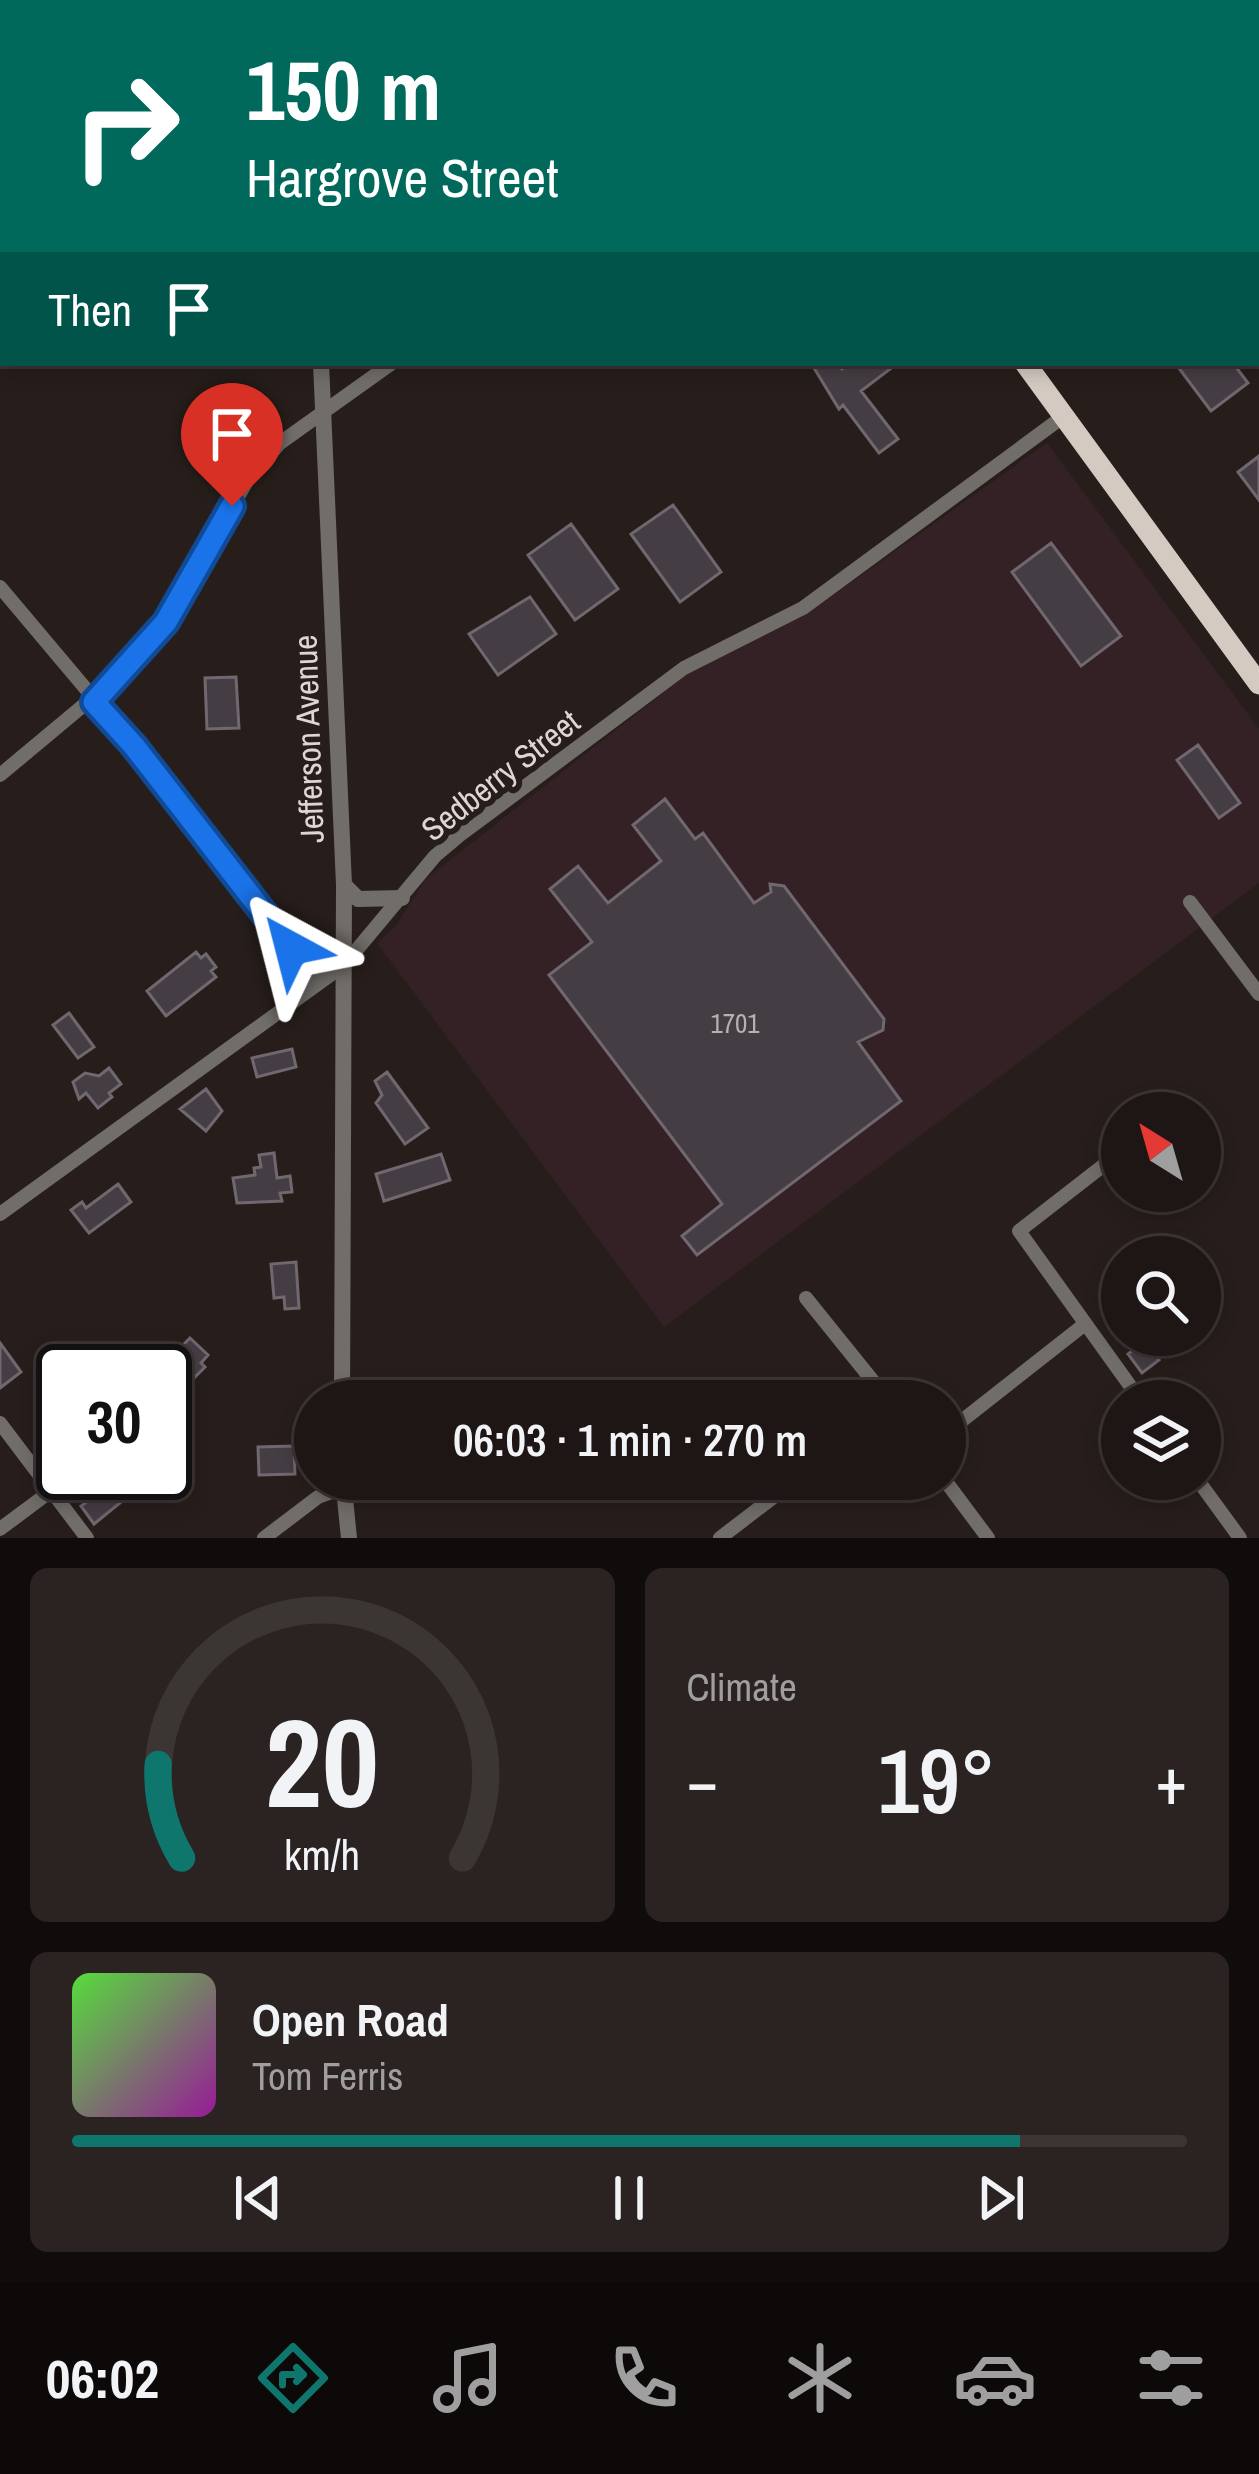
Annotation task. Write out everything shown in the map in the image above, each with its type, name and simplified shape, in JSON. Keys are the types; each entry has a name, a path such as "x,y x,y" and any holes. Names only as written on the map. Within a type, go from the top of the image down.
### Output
{"highway":[{"path":"1027,366 1259,684"}],"street":[{"name":"Jefferson Avenue","path":"321,366 344,885 341,1380"},
{"path":"0,776 94,702 166,622 247,481 280,443 388,366"},
{"name":"Sedberry Street","path":"0,1214 344,965 447,845 684,668 794,614 1064,416"},
{"path":"0,587 134,746 317,981"},
{"path":"344,885 358,899 402,898"},
{"path":"1190,902 1259,994"},
{"path":"1101,1167 1019,1231 1126,1380"},
{"path":"806,1298 872,1380"},
{"path":"966,1418 1085,1324"},
{"path":"0,1423 36,1471"},
{"path":"0,1529 39,1500"},
{"path":"58,1500 87,1538"},
{"path":"264,1538 314,1500"},
{"path":"345,1500 349,1538"},
{"path":"720,1538 770,1500"},
{"path":"960,1500 988,1538"},
{"path":"1212,1500 1240,1538"}],"shaded area":[{"path":"1047,443 1259,729 1259,883 664,1327 377,943 395,927 426,879 691,671 804,616"}],"building":[{"path":"813,366 894,366 861,391 898,439 879,453 843,405 839,409"},
{"path":"1177,366 1235,366 1248,383 1211,411"},
{"path":"1259,456 1259,500 1238,472"},
{"path":"673,505 721,572 680,602 631,534"},
{"path":"571,524 618,589 575,620 528,555"},
{"path":"1051,543 1121,636 1081,666 1012,572"},
{"path":"530,597 556,634 498,675 469,634"},
{"path":"236,677 239,728 207,729 205,678"},
{"path":"1198,745 1240,803 1219,818 1177,760"},
{"path":"665,799 695,839 703,833 754,903 771,892 770,884 784,886 884,1019 883,1030 858,1042 901,1101 697,1255 682,1236 722,1204 549,975 592,942 550,889 578,866 608,903 661,861 633,825"},
{"path":"196,952 201,958 206,954 216,967 211,971 216,977 166,1016 147,991"},
{"path":"69,1013 94,1047 78,1058 53,1025"},
{"path":"292,1049 296,1067 257,1077 252,1058"},
{"path":"109,1068 121,1084 109,1093 112,1097 98,1108 86,1093 79,1099 73,1082 85,1073 99,1076"},
{"path":"387,1072 428,1128 405,1144 376,1103 382,1095 375,1081"},
{"path":"206,1089 222,1111 206,1131 180,1109"},
{"path":"274,1153 277,1178 290,1176 292,1192 280,1193 282,1201 237,1203 233,1178 255,1175 254,1168 261,1167 259,1155"},
{"path":"441,1154 450,1180 384,1201 376,1174"},
{"path":"118,1184 131,1202 89,1233 71,1210 82,1202 86,1208"},
{"path":"296,1262 299,1308 285,1309 284,1297 274,1298 271,1264"},
{"path":"190,1338 208,1355 201,1363 205,1367 192,1380 192,1344 184,1344"},
{"path":"0,1343 21,1372 0,1388"},
{"path":"1129,1356 1156,1356 1159,1360 1142,1373"},
{"path":"294,1446 294,1474 259,1475 258,1447"},
{"path":"124,1500 94,1524 81,1506 88,1501"}],"route":[{"path":"232,506 166,622 94,702 134,746 291,948"}]}
